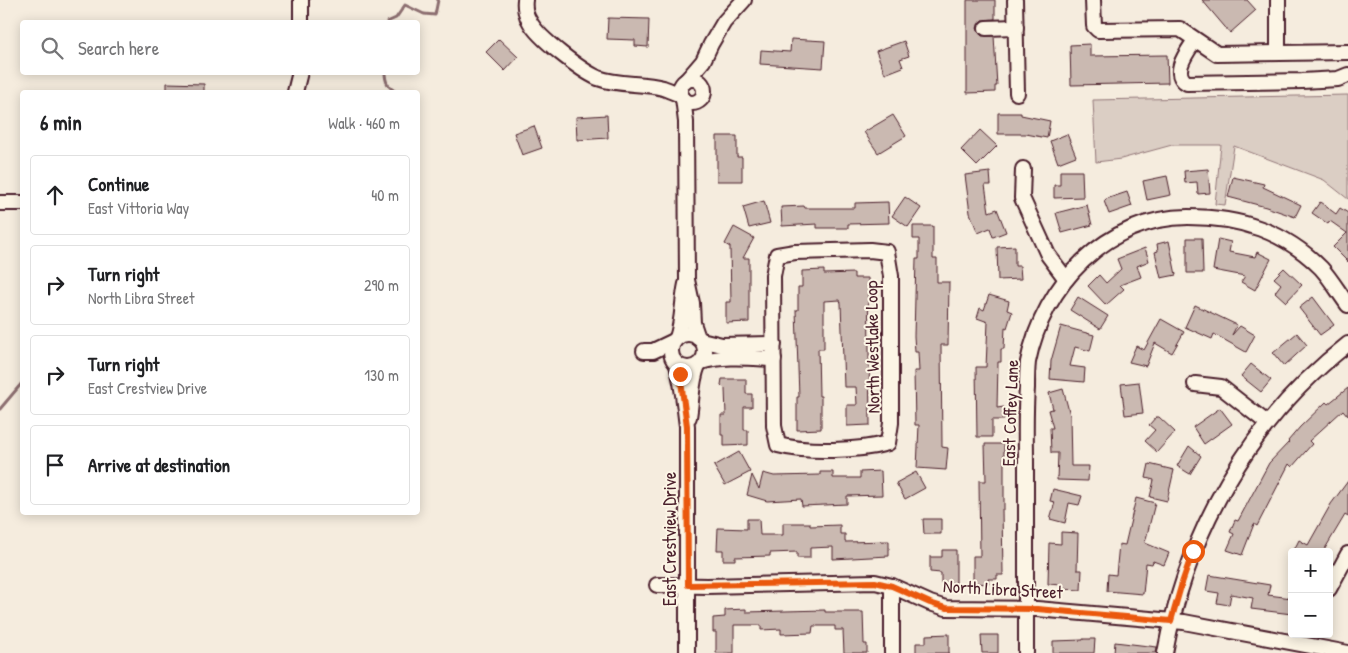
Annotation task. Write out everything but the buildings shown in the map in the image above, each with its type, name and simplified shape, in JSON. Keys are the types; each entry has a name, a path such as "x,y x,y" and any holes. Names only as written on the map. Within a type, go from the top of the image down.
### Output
{"street":[{"path":"301,0 301,20"},
{"path":"525,0 524,7 530,22 540,35 583,70 598,78 612,82 704,95 702,84 703,61"},
{"path":"685,92 724,22 744,0"},
{"path":"1015,0 1017,93"},
{"path":"1093,0 1094,26 1098,30 1180,29 1217,54 1348,52"},
{"path":"1277,1 1278,53"},
{"path":"986,28 1016,27"},
{"path":"1195,40 1181,63 1181,76 1183,81 1187,83 1302,81 1338,78 1348,74"},
{"path":"296,90 299,75"},
{"path":"700,363 705,351 692,322 692,303 687,280 685,92 692,79 702,84"},
{"path":"1023,169 1022,198 1048,255 1066,279"},
{"path":"0,203 20,203"},
{"name":"East Coffey Lane","path":"1026,653 1026,406 1028,363 1039,323 1051,300 1086,256 1111,238 1144,223 1172,217 1213,217 1253,225 1284,239 1322,269 1348,305"},
{"name":"North Westlake Loop","path":"860,250 887,252 890,276 891,414 888,444 870,448 796,450 778,445 774,426 774,344 773,276 777,255 795,252 860,250"},
{"path":"676,364 670,352 681,323 682,303 687,280"},
{"path":"774,344 722,345 688,334 648,351 688,369 712,359 774,359"},
{"path":"1164,653 1182,583 1206,522 1233,474 1267,423 1318,369 1348,344"},
{"name":"East Crestview Drive","path":"687,426 693,380 700,363"},
{"name":"East Crestview Drive","path":"676,364 682,380 682,398 687,426 687,653"},
{"path":"1195,384 1221,387 1267,423"},
{"path":"1333,582 1348,554"},
{"name":"North Libra Street","path":"657,585 875,582 892,586 946,608 1026,608 1171,621 1310,644 1348,653"},
{"path":"892,586 892,653"}],"shaded area":[{"path":"1348,95 1348,199 1324,180 1234,146 1225,205 1215,204 1221,145 1172,145 1121,159 1096,162 1093,100"}],"waterway":[{"path":"392,20 396,18 405,5 424,14 435,15 438,0"},
{"path":"385,75 388,84 394,90"},
{"path":"0,409 20,385"}],"route":[{"path":"680,374 687,426 688,585 875,582 892,586 946,608 1037,609 1171,621 1193,551"}]}
